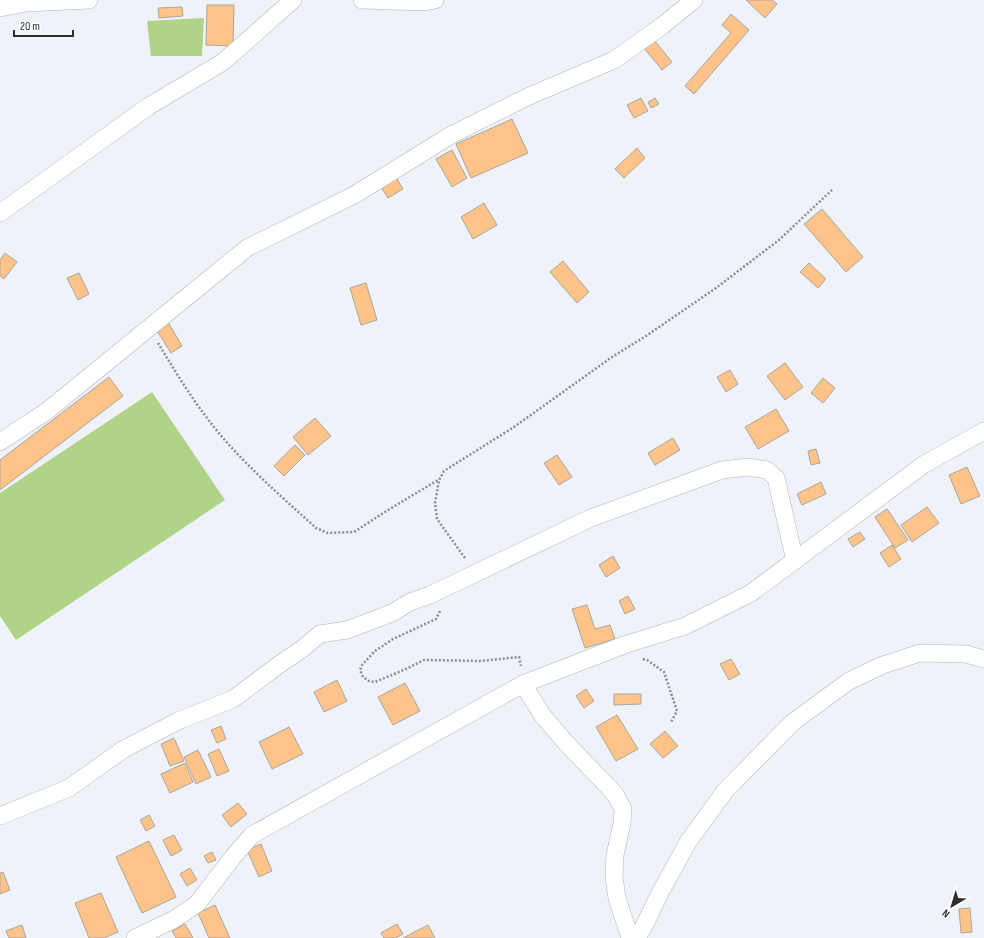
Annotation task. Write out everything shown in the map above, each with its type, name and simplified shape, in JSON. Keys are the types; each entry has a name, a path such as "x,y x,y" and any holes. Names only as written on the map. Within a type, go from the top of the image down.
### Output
{"street":[{"path":"0,8 26,2 89,0"},
{"path":"0,213 149,106 223,62 293,0"},
{"path":"362,0 425,2 435,0"},
{"path":"0,442 47,410 247,248 356,194 451,135 527,97 614,60 662,26 694,0"},
{"path":"135,938 173,920 197,904 252,835 523,684 624,645 685,626 750,593 924,466 984,430"},
{"path":"0,816 69,788 124,749 178,721 234,699 320,634 347,630 392,613 410,602 430,595 476,574 590,518 722,470 748,467 767,470 776,478 795,561"},
{"path":"637,938 688,842 725,791 793,722 848,681 883,665 920,653 966,654 984,660"},
{"path":"523,684 542,716 615,794 623,809 622,823 615,855 614,877 617,898 630,938"}],"path":[{"path":"476,574 437,519 436,503 439,480 444,471 514,427 612,358 716,288 778,240 833,189"},
{"path":"148,328 194,401 218,432 248,465 316,528 328,533 354,532 439,480"},
{"path":"430,595 443,606 436,619 393,639 375,651 362,665 360,670 363,677 369,681 375,682 424,660 481,661 519,657 523,684"},
{"path":"624,645 626,659 647,660 664,672 677,711 671,722"}],"green space":[{"path":"204,18 202,56 151,56 147,21"},
{"path":"152,392 225,500 16,640 0,616 0,493"}],"building":[{"path":"746,0 772,0 777,4 765,18"},
{"path":"207,5 234,5 233,46 206,45"},
{"path":"182,7 183,16 159,18 158,8"},
{"path":"731,14 749,30 694,94 685,86 731,33 722,25"},
{"path":"654,40 672,62 662,70 644,48"},
{"path":"641,98 648,111 634,118 627,105"},
{"path":"655,98 659,104 651,108 648,102"},
{"path":"512,119 528,153 471,178 456,144"},
{"path":"637,148 645,158 624,178 615,169"},
{"path":"452,150 467,178 452,187 436,159"},
{"path":"396,177 403,189 388,198 381,187"},
{"path":"484,203 497,225 473,239 461,217"},
{"path":"822,209 863,257 846,272 804,224"},
{"path":"5,253 17,262 4,279 0,276 0,260"},
{"path":"563,261 589,292 577,303 550,272"},
{"path":"809,263 826,279 818,288 800,272"},
{"path":"79,273 89,294 78,300 67,278"},
{"path":"366,283 377,320 361,325 350,288"},
{"path":"168,322 182,346 171,353 156,329"},
{"path":"785,363 803,387 785,400 767,376"},
{"path":"730,370 738,384 726,392 717,377"},
{"path":"109,377 123,396 0,490 0,460"},
{"path":"823,378 835,388 823,403 811,393"},
{"path":"776,409 789,431 758,449 745,427"},
{"path":"315,418 331,436 308,455 293,437"},
{"path":"673,438 680,450 655,465 648,453"},
{"path":"295,445 305,455 284,476 274,466"},
{"path":"816,449 820,463 811,465 808,451"},
{"path":"557,455 572,477 559,485 544,463"},
{"path":"967,467 980,496 961,504 949,475"},
{"path":"821,482 826,494 802,505 797,494"},
{"path":"927,507 939,523 912,542 901,525"},
{"path":"887,509 908,540 895,548 875,517"},
{"path":"860,532 865,539 853,547 848,539"},
{"path":"892,545 901,559 889,567 880,553"},
{"path":"613,556 620,568 606,577 599,565"},
{"path":"628,596 635,609 625,614 619,601"},
{"path":"587,605 595,629 610,625 615,639 585,648 572,609"},
{"path":"731,659 740,674 729,680 720,664"},
{"path":"337,680 347,701 324,712 314,692"},
{"path":"405,683 420,711 393,725 378,697"},
{"path":"586,689 594,701 584,708 576,696"},
{"path":"614,694 641,694 641,704 614,705"},
{"path":"617,715 638,749 616,761 596,727"},
{"path":"221,726 226,739 217,743 211,730"},
{"path":"289,727 303,754 272,769 259,742"},
{"path":"665,731 678,746 663,758 650,744"},
{"path":"174,738 184,761 170,766 161,744"},
{"path":"219,749 229,771 217,776 208,754"},
{"path":"198,750 211,777 196,784 184,757"},
{"path":"185,763 193,782 170,793 161,774"},
{"path":"238,803 247,814 231,827 222,815"},
{"path":"149,815 155,826 146,831 140,820"},
{"path":"174,835 182,850 171,856 163,840"},
{"path":"149,841 176,897 142,913 116,857"},
{"path":"261,844 272,871 259,877 247,850"},
{"path":"212,852 216,860 208,863 204,856"},
{"path":"190,868 197,880 187,886 180,874"},
{"path":"3,872 10,890 0,894 0,873"},
{"path":"101,893 118,932 104,938 89,938 75,903"},
{"path":"215,905 230,938 209,938 198,913"},
{"path":"970,908 972,932 961,933 959,909"},
{"path":"185,924 193,938 176,938 172,931"},
{"path":"397,924 403,934 396,938 384,938 381,933"},
{"path":"22,925 26,938 9,938 6,931"},
{"path":"428,925 435,938 403,938"}]}
